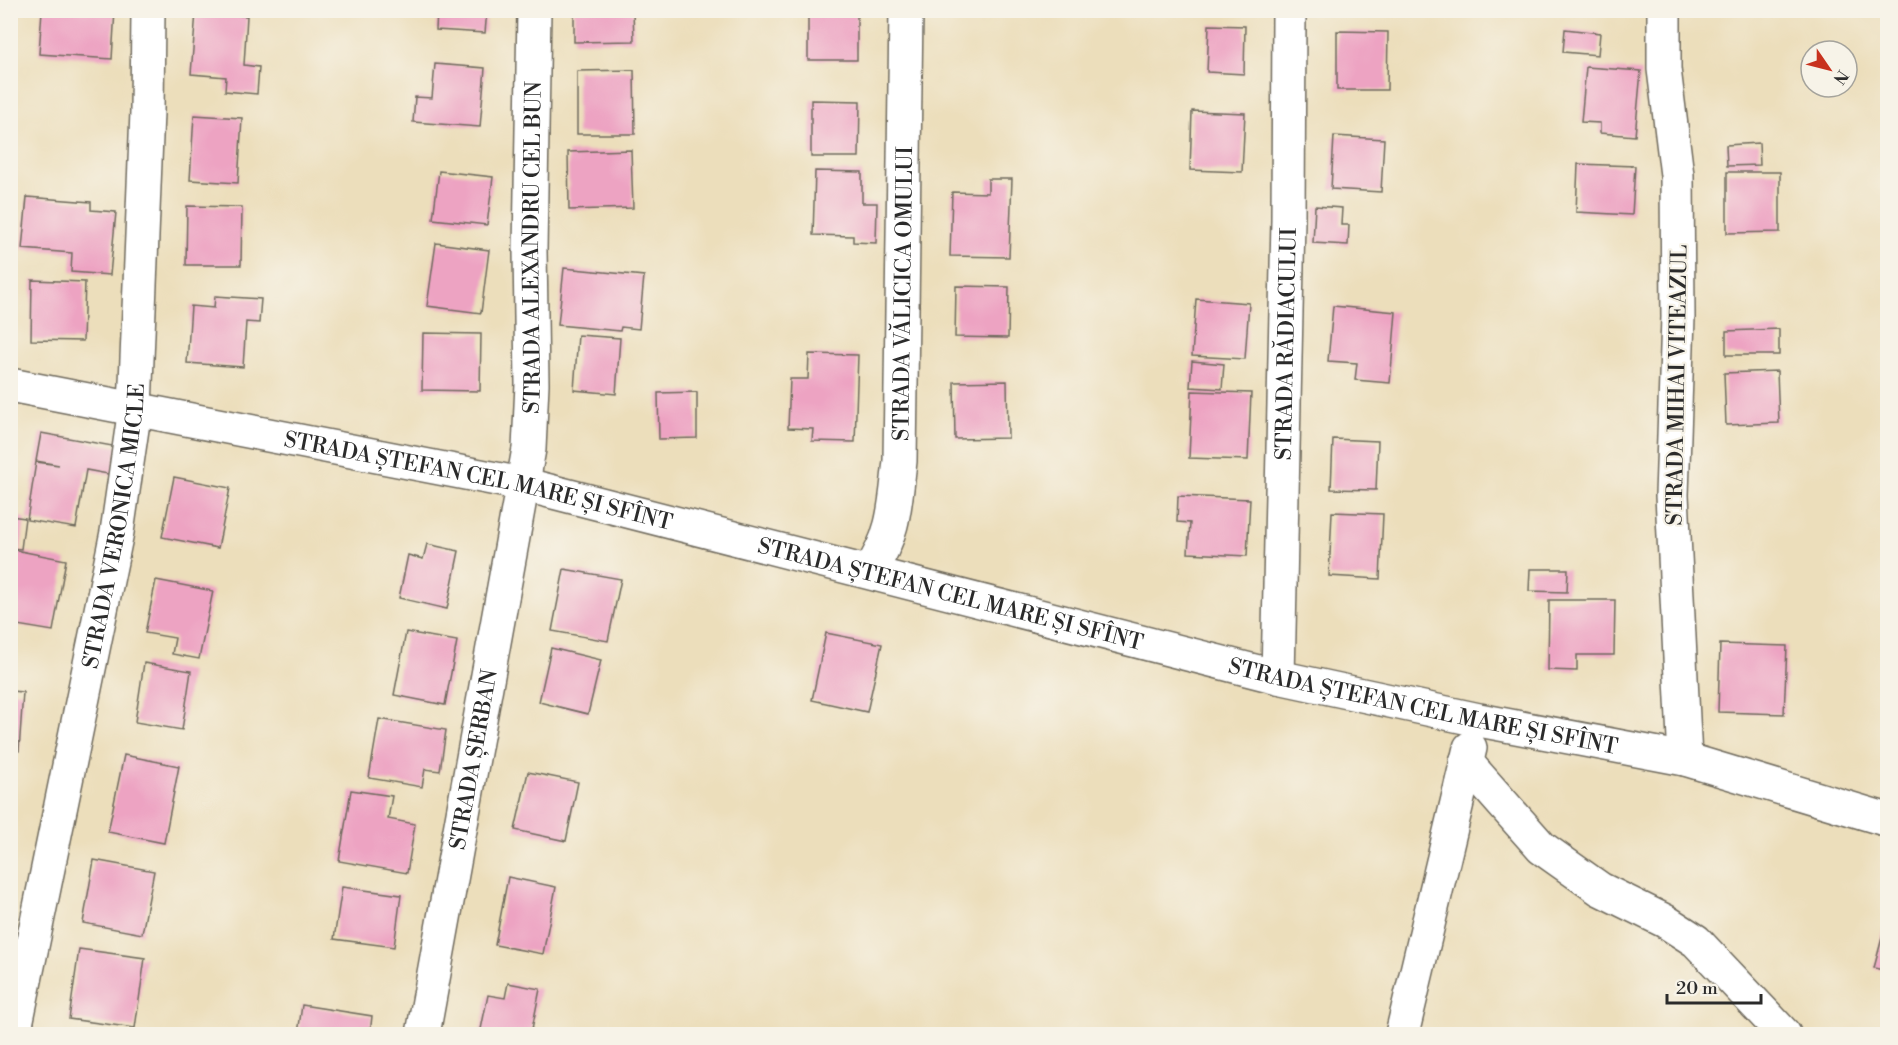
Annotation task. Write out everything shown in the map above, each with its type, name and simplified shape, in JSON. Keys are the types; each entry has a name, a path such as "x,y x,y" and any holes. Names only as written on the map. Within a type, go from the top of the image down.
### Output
{"street":[{"name":"STRADA VERONICA MICLE","path":"14,1035 117,532 135,408 147,112 147,10"},
{"name":"STRADA ALEXANDRU CEL BUN","path":"522,484 529,449 532,384 530,250 534,10"},
{"name":"STRADA VĂLICICA OMULUI","path":"869,572 884,551 893,524 900,461 906,10"},
{"name":"STRADA RĂDIACULUI","path":"1278,677 1288,220 1288,10"},
{"name":"STRADA MIHAI VITEAZUL","path":"1664,10 1664,69 1677,175 1678,317 1672,495 1685,759"},
{"name":"STRADA ȘTEFAN CEL MARE ȘI SFÎNT","path":"10,385 522,484 1278,677 1479,720 1685,759 1887,820"},
{"name":"STRADA ȘERBAN","path":"423,1035 522,484"},
{"path":"1402,1035 1466,762 1479,720"},
{"path":"1466,762 1542,848 1600,889 1665,921 1696,941 1784,1035"}],"building":[{"path":"42,10 115,10 112,59 39,54"},
{"path":"437,10 487,10 485,33 436,30"},
{"path":"574,10 633,10 634,41 574,42"},
{"path":"808,10 857,10 857,60 808,60"},
{"path":"196,12 247,16 244,65 259,67 257,94 225,91 226,77 191,74"},
{"path":"1209,25 1245,26 1244,74 1207,72"},
{"path":"1565,29 1600,33 1598,55 1563,52"},
{"path":"1337,31 1388,32 1387,90 1337,90"},
{"path":"435,64 485,68 480,127 413,122 415,97 432,98"},
{"path":"1586,67 1641,71 1635,136 1600,133 1600,123 1581,122"},
{"path":"634,70 635,134 577,134 577,71"},
{"path":"811,100 860,101 859,157 811,157"},
{"path":"1192,111 1245,113 1242,172 1190,170"},
{"path":"194,115 242,118 238,183 190,180"},
{"path":"1334,136 1384,139 1381,192 1331,189"},
{"path":"1759,143 1760,165 1727,166 1726,145"},
{"path":"631,150 633,208 569,210 568,152"},
{"path":"1578,164 1635,166 1632,215 1576,212"},
{"path":"439,171 493,177 487,225 433,219"},
{"path":"815,171 862,172 862,203 877,203 876,243 853,242 853,236 813,235"},
{"path":"1727,172 1780,172 1780,232 1727,233"},
{"path":"988,179 1012,179 1009,257 950,256 952,192 988,193"},
{"path":"27,197 91,202 91,210 116,212 110,275 71,272 72,253 22,249"},
{"path":"187,206 242,207 241,265 186,265"},
{"path":"1315,206 1342,208 1341,225 1349,225 1348,245 1313,243"},
{"path":"436,243 489,250 481,313 427,306"},
{"path":"564,268 644,276 639,329 621,327 620,331 558,325"},
{"path":"32,280 85,282 83,341 31,340"},
{"path":"956,286 1009,287 1008,338 955,337"},
{"path":"215,296 261,299 259,323 246,322 243,367 187,363 191,306 214,308"},
{"path":"1196,299 1249,303 1245,359 1192,356"},
{"path":"1333,306 1396,312 1390,383 1355,380 1357,363 1328,361"},
{"path":"1779,329 1779,355 1726,355 1726,331"},
{"path":"423,333 481,334 480,391 422,390"},
{"path":"578,335 620,338 616,394 574,390"},
{"path":"809,354 858,355 855,442 812,441 813,429 788,428 790,379 808,379"},
{"path":"1192,361 1224,364 1222,389 1190,387"},
{"path":"1777,371 1779,423 1726,425 1724,373"},
{"path":"1007,381 1008,438 955,439 954,382"},
{"path":"1192,391 1251,393 1248,460 1189,458"},
{"path":"697,392 697,438 659,439 658,393"},
{"path":"41,433 118,447 113,475 86,470 76,528 27,520 36,462 59,465 36,461"},
{"path":"1333,439 1378,441 1376,490 1331,489"},
{"path":"174,477 230,488 218,548 162,537"},
{"path":"1178,496 1250,499 1247,556 1188,553 1190,523 1177,522"},
{"path":"1332,512 1383,514 1380,579 1329,576"},
{"path":"10,516 25,518 21,549 10,548"},
{"path":"427,544 459,551 447,609 399,598 408,555 423,559"},
{"path":"15,550 66,560 53,631 17,625 18,618 10,617 10,567"},
{"path":"564,569 621,579 608,641 552,631"},
{"path":"1530,569 1568,569 1567,592 1529,591"},
{"path":"156,580 213,591 199,659 172,654 175,638 145,633"},
{"path":"1549,600 1615,600 1614,655 1577,655 1577,671 1548,670"},
{"path":"406,632 457,641 445,705 394,695"},
{"path":"826,633 882,644 867,712 812,700"},
{"path":"1720,644 1787,646 1784,714 1718,712"},
{"path":"551,648 601,660 588,714 539,702"},
{"path":"144,663 191,671 182,730 135,722"},
{"path":"10,691 23,692 19,751 10,750"},
{"path":"379,719 446,730 440,771 425,769 422,787 369,778"},
{"path":"124,755 179,766 164,843 108,832"},
{"path":"528,772 578,782 566,841 515,830"},
{"path":"351,790 392,796 388,819 415,824 407,873 339,861"},
{"path":"94,860 154,871 142,934 83,923"},
{"path":"508,877 556,887 543,954 495,945"},
{"path":"342,887 401,895 394,947 334,939"},
{"path":"1888,915 1888,971 1874,968"},
{"path":"79,949 145,958 135,1028 69,1019"},
{"path":"508,983 540,989 531,1034 480,1034 488,995 505,998"},
{"path":"302,1005 372,1016 370,1034 298,1034"}]}
